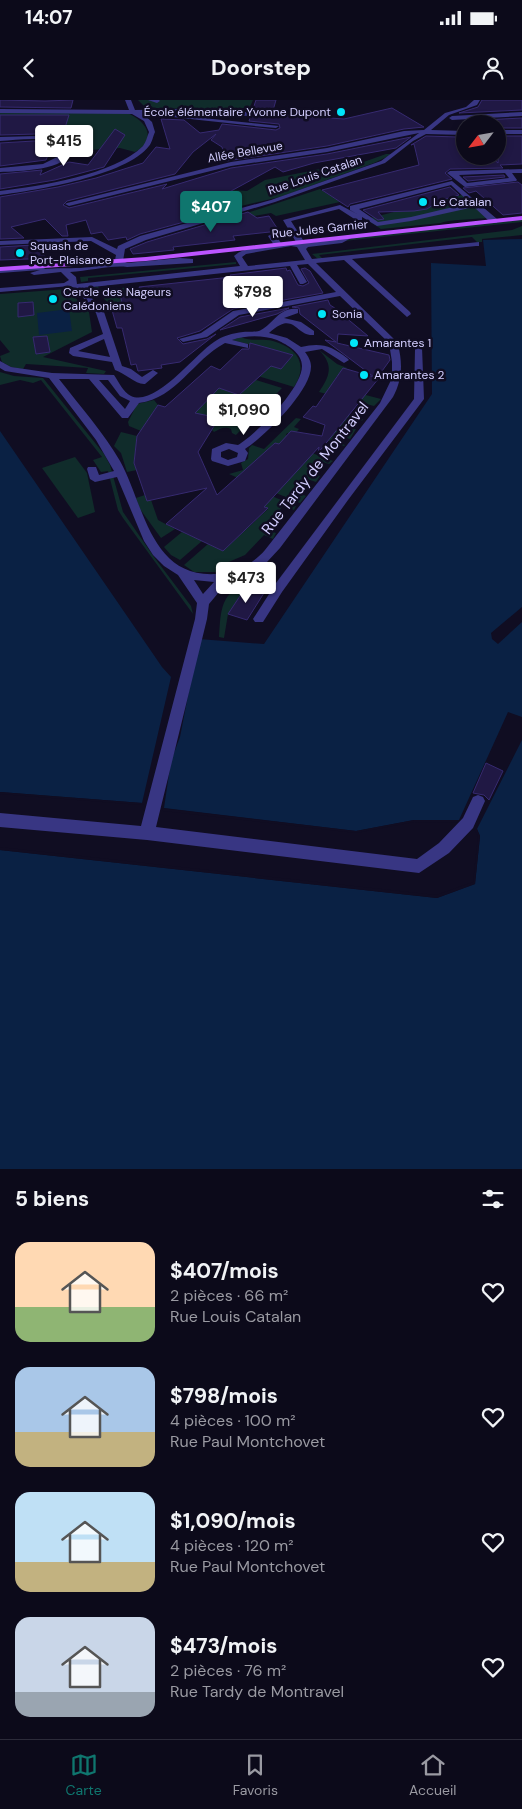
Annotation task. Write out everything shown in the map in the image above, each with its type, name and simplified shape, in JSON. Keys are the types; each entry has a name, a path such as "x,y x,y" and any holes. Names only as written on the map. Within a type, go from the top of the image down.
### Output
{"main road":[{"name":"Rue Jules Garnier","path":"45,266 226,247 290,244 522,218"},
{"name":"Rue Jules Garnier","path":"0,275 190,261 238,256 300,244 522,224"}],"street":[{"path":"0,193 86,176 106,170 138,154 146,148 152,138 151,127 143,116 133,112 128,100"},
{"path":"426,132 451,112 468,108 475,104 477,100"},
{"path":"0,110 248,114"},
{"path":"183,114 203,120 276,126"},
{"path":"442,118 521,114"},
{"name":"Allée Bellevue","path":"69,204 231,164 327,150 415,131 426,132"},
{"path":"426,132 456,133"},
{"name":"Rue Louis Catalan","path":"119,258 121,248 143,238 273,201 383,162 426,132"},
{"path":"506,132 522,132"},
{"path":"0,139 42,138 60,142 69,149 68,154 63,159 45,166 0,170"},
{"path":"465,185 514,180 507,172"},
{"path":"494,221 465,185 450,173 521,172"},
{"path":"452,183 476,200 411,219 377,224 354,208 452,183"},
{"path":"259,619 278,589 419,398 419,349 416,344 394,342 342,293 310,262 287,220 340,207 358,217 374,231"},
{"path":"272,236 278,245"},
{"path":"245,268 238,256 244,252 290,244 300,246 300,244 306,245 342,240 348,237"},
{"path":"0,243 92,239 119,258 121,264 190,261"},
{"path":"0,290 310,262 476,244"},
{"path":"34,273 48,269 109,267 119,258"},
{"path":"346,258 407,314"},
{"path":"292,263 303,282"},
{"path":"0,270 34,269 45,266"},
{"path":"75,284 76,276 84,270"},
{"path":"64,271 72,277 75,284 100,312 116,364 111,377"},
{"path":"183,339 204,335 236,313 342,293"},
{"path":"262,334 282,315 295,311"},
{"path":"273,323 289,320 299,324 311,333"},
{"path":"111,377 126,397 136,400 154,397 169,388 216,344 223,340 251,333 274,336 292,344 304,356 306,377 300,388 250,442 239,448"},
{"path":"107,335 73,350 73,353 116,364 142,382 153,373"},
{"path":"223,340 245,346"},
{"name":"Rue Tardy de Montravel","path":"52,376 115,462 139,524 160,554 182,572 195,577 224,578 259,564 386,399 395,383 397,374 394,342"},
{"path":"299,351 316,345 327,347 344,360"},
{"path":"0,364 8,369 52,376 111,377"},
{"path":"192,367 206,371"},
{"path":"92,377 125,416 136,400"},
{"path":"94,478 120,473"},
{"path":"247,569 255,578 278,589"},
{"path":"182,572 203,603"},
{"path":"146,833 201,619 203,603 224,578"},
{"path":"0,820 146,833 419,866 444,848 468,823 478,801"}],"green space":[{"path":"138,100 253,100 250,107 228,110 155,108 144,106"},
{"path":"0,112 127,113 140,121 148,136 142,147 135,152 120,148 74,151 73,149 80,147 68,138 62,140 55,138 90,125 0,126"},
{"path":"386,154 393,154 374,163 280,197 241,206 228,199 152,218 214,189 247,191 265,180 340,165 358,164"},
{"path":"320,189 340,202 276,216 271,213 220,222"},
{"path":"462,195 487,218 381,229 366,219 398,211 427,209 439,201"},
{"path":"522,219 522,222 344,241 357,237"},
{"path":"522,226 522,235 482,239 482,242 477,242 472,237 319,255 322,258 318,259 312,254 512,230"},
{"path":"236,262 236,264 88,278 88,281 81,282 80,277"},
{"path":"98,286 99,290 132,287 134,293 120,295 122,302 108,303 97,291 90,293 89,290"},
{"path":"67,289 89,312 92,332 43,357 106,371 104,374 86,373 88,368 26,364 23,369 11,367 2,362 0,356 10,352 0,340 0,294"},
{"path":"241,337 273,341 289,348 298,358 300,364 298,379 294,387 258,376 269,365 281,369 293,355 232,340"},
{"path":"319,350 337,364 347,368 341,377 337,376 331,386 381,399 374,406 319,392 326,381 329,371 327,361"},
{"path":"0,372 14,376 43,378 104,454 110,465 123,512 191,606 193,614 118,510 108,471 101,472 93,460 102,457 41,380 33,383 20,380 0,385"},
{"path":"256,380 282,388 236,435 232,433 231,429 226,428 214,432 212,430 218,418 195,415 179,399 202,406 219,388 239,395"},
{"path":"154,400 158,405 141,431 129,426 128,422 137,404"},
{"path":"349,415 363,419 362,421 353,418 346,426 356,429 350,439 338,435 333,440 344,446 328,441"},
{"path":"296,418 301,419 294,427 299,429 293,436 287,433 286,435 298,440 245,485 296,506 294,510 283,506 265,529 276,533 273,539 264,535 245,555 224,564 230,572 194,572 184,565 208,544 223,551 268,509 241,496 238,478 229,474 243,470 241,463 248,459 249,448 252,445 264,449"},
{"path":"121,432 137,436 134,464 137,470 127,472 121,453 114,446"},
{"path":"312,453 333,461 329,464 319,461 310,473 320,476 316,482 307,479 295,491 306,496 300,503 276,493"},
{"path":"75,457 87,473 95,512 78,518 42,468"},
{"path":"145,495 147,501 151,500 158,520 175,529 161,538 140,509 136,498"},
{"path":"182,532 202,541 180,560 171,555 164,547"},
{"path":"250,581 265,587 262,592 246,587 228,614 224,638 219,637 220,618 224,603 233,591"}],"water":[{"path":"522,239 522,1169 0,1169 0,850 437,898 475,884 480,836 477,829 459,820 414,820 356,831 164,808 171,761 180,737 199,639 264,644 432,394 431,263 486,266 483,240"},
{"path":"69,309 72,331 39,335 37,313"},
{"path":"0,431 162,667 171,677 142,803 0,792"}],"pier":[{"path":"522,607 522,622 498,644 492,639 491,633"},
{"path":"508,712 522,717 522,740 477,829 480,836 475,884 437,898 0,850 0,847 436,895 473,882 478,836 475,831 459,823 414,822 356,833 163,811 161,808 356,831 414,820 459,820"},
{"path":"0,792 142,803 144,804 0,794"}],"building":[{"path":"0,100 73,100 71,108 0,107"},
{"path":"256,100 276,100 272,114 344,119 392,108 424,127 404,129 327,146 226,161 222,147 211,140 216,134 193,152 175,174 67,201 63,205 69,208 167,184 162,189 231,168 327,154 411,137 396,148 314,163 283,172 275,167 222,196 239,207 140,234 127,240 126,237 108,240 102,232 91,234 86,220 66,225 68,236 62,236 45,219 11,227 24,238 0,239 0,197 96,178 143,163 156,147 170,149 161,119 184,120 200,133 219,130 222,124 276,130 280,128 279,124 249,121"},
{"path":"482,100 522,100 522,110 459,113 478,107"},
{"path":"0,115 69,115 64,131 59,131 56,137 37,134 0,135"},
{"path":"522,118 522,128 506,128 506,119"},
{"path":"115,129 125,135 104,167 55,180 0,189 0,174 42,170 40,175 69,162 88,165"},
{"path":"426,136 456,137 456,165 500,165 503,168 450,169 445,173 452,179 350,204 348,207 322,190 419,165 414,144 411,145"},
{"path":"506,136 522,136 522,164 506,165"},
{"path":"34,141 53,144 46,160 0,166 0,143"},
{"path":"504,175 505,177 468,181 463,177"},
{"path":"518,182 522,185 522,213 503,215 476,191 469,193 463,188"},
{"name":"Le Catalan","path":"450,187 459,195 439,201 427,209 378,212 384,219 378,220 363,210"},
{"path":"248,212 257,218 269,216 279,231 233,236 235,240 173,247 174,250 133,254 130,249 147,242"},
{"path":"33,245 51,262 28,259 0,260 0,247"},
{"path":"286,268 287,271 290,270 298,285 303,286 309,283 301,269 305,268 310,271 323,293 233,309 200,331 177,338 183,344 207,339 216,334 180,362 161,365 162,368 138,371 136,364 131,365 122,328 117,328 110,303 122,302 120,295 141,293 139,287 231,277 230,275"},
{"path":"328,300 330,305 346,315 344,316 368,336 338,334 337,343 389,355 390,360 377,378 379,378 318,453 319,447 264,507 268,508 223,551 166,524 207,488 147,501 134,463 137,436 158,405 165,407 211,366 220,370 242,349 249,349 250,343 293,355 281,369 271,366 239,395 219,388 195,413 219,418 198,452 217,495 275,443 279,444 291,431 322,436 325,425 303,417 313,406 316,407 343,368 374,377 325,340 336,342 300,314 299,308 292,307"},
{"path":"33,302 34,315 18,317 18,303"},
{"path":"289,308 277,314 220,330 240,317"},
{"path":"47,336 50,352 36,354 33,337"},
{"path":"246,587 264,593 247,620 228,614"},
{"path":"486,763 503,771 489,800 484,795 473,793"}],"place":[{"name":"École élémentaire Yvonne Dupont","path":"341,112"},
{"name":"Le Catalan","path":"423,202"},
{"name":"Squash de Port-Plaisance","path":"20,253"},
{"name":"Cercle des Nageurs Calédoniens","path":"53,299"},
{"name":"Sonia","path":"322,314"},
{"name":"Amarantes 1","path":"354,343"},
{"name":"Amarantes 2","path":"364,375"}]}
